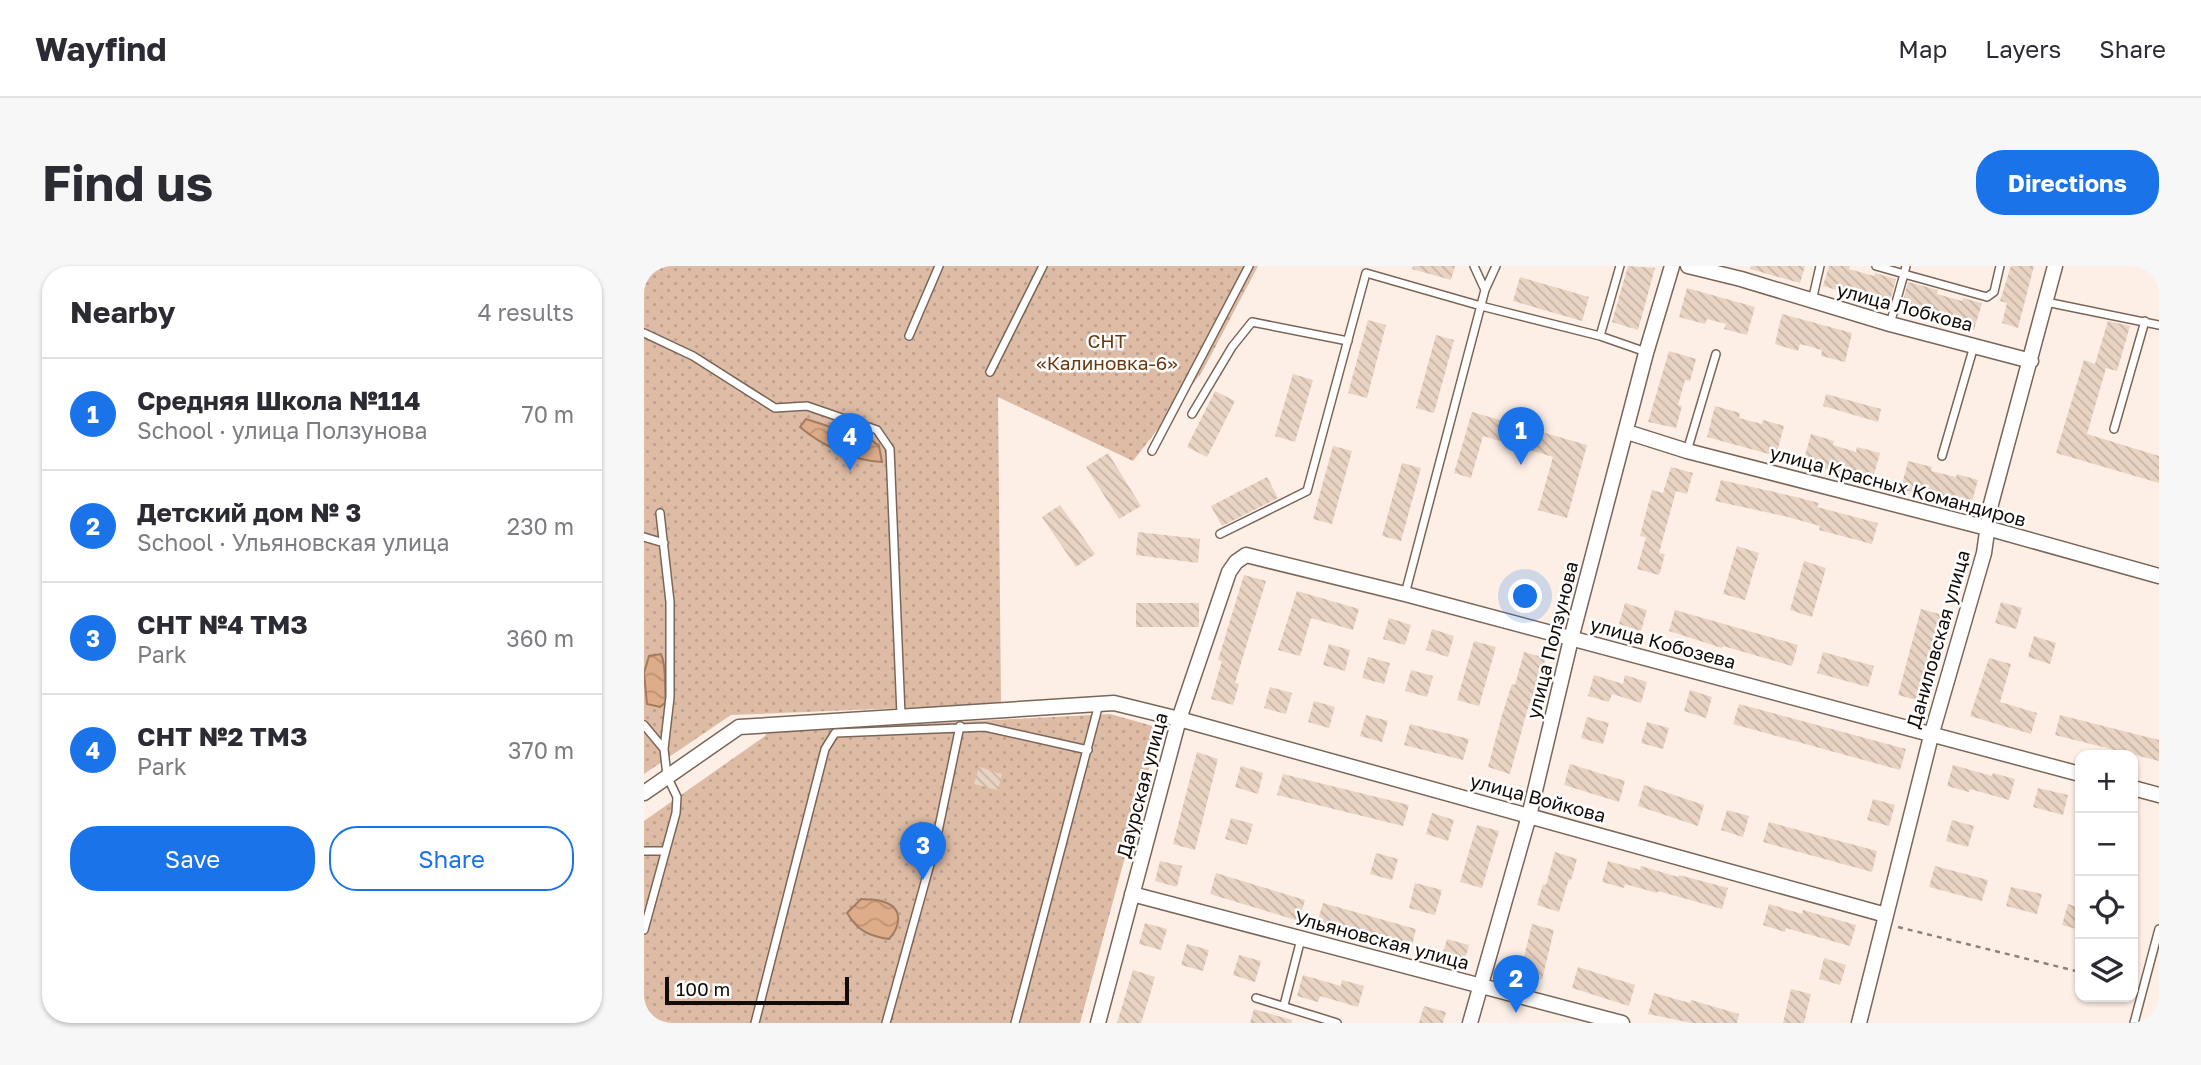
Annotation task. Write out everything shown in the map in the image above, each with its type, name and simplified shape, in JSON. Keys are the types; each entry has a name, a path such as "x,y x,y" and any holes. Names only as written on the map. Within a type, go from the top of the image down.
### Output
{"street":[{"name":"улица Ползунова","path":"1470,1023 1529,816 1571,639 1646,353 1672,266"},
{"name":"улица Лобкова","path":"1688,266 1734,272 1811,302 2031,361"},
{"name":"Даниловская улица","path":"1859,1023 1931,736 1983,552 2055,266"},
{"name":"улица Красных Командиров","path":"1627,432 1687,451 1987,528 2159,576"},
{"name":"улица Кобозева","path":"1236,562 1246,555 1405,594 2075,773"},
{"name":"Даурская улица","path":"1098,1023 1179,719 1229,572 1236,562"},
{"name":"улица Войкова","path":"644,793 739,727 1114,703 1529,816 1885,919"},
{"path":"2138,789 2159,794"},
{"name":"Ульяновская улица","path":"1132,894 1622,1023"}],"lane":[{"path":"909,336 939,266"},
{"path":"990,372 1043,266"},
{"path":"1152,451 1249,266"},
{"path":"1474,266 1485,290"},
{"path":"1405,594 1485,290 1496,266"},
{"path":"1600,336 1620,266"},
{"path":"1811,302 1820,266"},
{"path":"1876,266 1905,270 1987,297 1994,292 2000,266"},
{"path":"1890,324 1905,270"},
{"path":"1220,534 1307,491 1366,273 1600,336 1646,353"},
{"path":"2046,302 2159,325"},
{"path":"2114,429 2145,321"},
{"path":"1192,414 1232,347 1252,322 1348,341"},
{"path":"644,333 693,356 775,408 807,406 877,430 890,449 901,715"},
{"path":"1942,456 1974,346"},
{"path":"1687,451 1716,354"},
{"path":"644,930 676,813 677,797 667,776 664,749 670,697 670,602 660,513"},
{"path":"644,537 664,543"},
{"path":"1015,1023 1099,704"},
{"path":"644,725 664,749"},
{"path":"886,1023 935,846 960,726"},
{"path":"755,1023 825,749 835,733 985,727 1088,750"},
{"path":"644,851 664,851"},
{"path":"2134,1023 2159,929"},
{"path":"1284,1005 1301,939"},
{"path":"1256,998 1337,1023"}],"path":[{"path":"1885,919 2075,971"}],"green space":[{"name":"СНТ «Калиновка-6»","path":"644,266 1258,266 1202,372 1133,461 998,397 1001,704 731,715 644,774"},
{"path":"1110,714 1160,728 1080,1023 644,1023 644,821 767,732"}],"water":[{"path":"806,419 843,431 860,431 879,446 882,462 860,459 828,446 800,427"},
{"path":"661,654 665,671 666,702 660,707 647,704 644,673 649,656"},
{"path":"861,899 882,901 895,909 898,924 889,939 865,932 851,919 847,913"}],"building":[{"path":"1413,266 1455,266 1451,280 1412,269"},
{"path":"1628,266 1655,268 1638,330 1612,322"},
{"path":"1751,266 1805,266 1800,283 1750,269"},
{"path":"1829,266 1850,266 1849,269 1896,279 1889,305 1823,286"},
{"path":"2011,266 2034,266 2018,328 2002,323 2007,303 2000,301"},
{"path":"1520,277 1589,297 1582,321 1513,301"},
{"path":"1908,282 1938,290 1937,294 1982,303 1974,330 1901,308"},
{"path":"1687,288 1755,307 1747,335 1724,329 1726,324 1707,319 1705,324 1679,317"},
{"path":"1782,314 1852,333 1845,362 1821,356 1822,350 1800,344 1798,351 1775,344"},
{"path":"1368,320 1386,325 1367,398 1348,393"},
{"path":"2108,321 2130,326 2117,371 2106,368 2087,434 2159,456 2159,483 2056,453 2084,360 2095,364"},
{"path":"1436,335 1454,340 1434,413 1416,408"},
{"path":"1669,351 1696,359 1690,381 1685,380 1678,405 1682,406 1676,428 1648,422"},
{"path":"1293,374 1313,380 1295,442 1275,436"},
{"path":"1215,391 1235,401 1207,457 1187,447"},
{"path":"1826,394 1881,409 1878,422 1823,406"},
{"path":"1715,406 1740,413 1739,418 1762,424 1763,420 1784,426 1776,456 1707,437"},
{"path":"1472,412 1587,445 1567,518 1538,510 1553,457 1483,436 1471,478 1454,473"},
{"path":"1811,434 1856,452 1857,447 1880,453 1872,482 1803,463"},
{"path":"1333,446 1352,451 1332,524 1313,519"},
{"path":"1108,453 1141,506 1119,519 1086,467"},
{"path":"1908,461 1932,467 1931,471 1978,480 1970,508 1901,489"},
{"path":"1402,463 1421,468 1401,541 1382,536"},
{"path":"1671,467 1693,473 1687,494 1676,491 1659,553 1665,554 1659,575 1637,569 1646,537 1640,536 1652,490 1663,493"},
{"path":"1267,477 1278,498 1222,526 1211,506"},
{"path":"1721,480 1819,503 1817,507 1878,523 1872,544 1819,530 1820,526 1788,517 1715,501"},
{"path":"1060,505 1095,554 1076,567 1042,517"},
{"path":"1138,532 1200,539 1198,563 1136,555"},
{"path":"1737,546 1759,553 1745,600 1723,594"},
{"path":"1804,561 1826,568 1812,617 1790,610"},
{"path":"1244,575 1266,581 1235,683 1239,684 1233,705 1211,699 1222,661 1218,660"},
{"path":"1297,591 1359,609 1353,630 1311,618 1300,656 1278,650"},
{"path":"2001,602 2022,608 2016,629 1995,623"},
{"path":"1136,603 1199,603 1199,627 1136,627"},
{"path":"1625,603 1647,610 1641,631 1619,624"},
{"path":"1921,609 1943,615 1920,701 1898,695"},
{"path":"1675,610 1798,645 1792,666 1669,631"},
{"path":"1389,618 1411,625 1405,645 1383,639"},
{"path":"1432,629 1454,636 1448,657 1426,650"},
{"path":"2034,636 2056,643 2050,664 2028,657"},
{"path":"1474,641 1496,647 1479,706 1457,700"},
{"path":"1329,644 1350,650 1345,671 1323,665"},
{"path":"1524,652 1546,658 1527,711 1510,774 1488,767 1502,715 1512,684 1515,685"},
{"path":"1823,652 1874,666 1868,687 1817,673"},
{"path":"1368,657 1390,663 1384,684 1362,678"},
{"path":"1989,658 2011,664 2000,702 2037,713 2031,734 1970,716"},
{"path":"1411,670 1433,676 1427,697 1405,691"},
{"path":"1594,675 1623,684 1625,675 1647,682 1641,703 1612,694 1609,702 1588,696"},
{"path":"1270,687 1292,693 1286,714 1264,708"},
{"path":"1690,690 1712,697 1706,718 1684,711"},
{"path":"1314,701 1335,707 1329,728 1308,722"},
{"path":"1739,704 1906,749 1900,770 1733,724"},
{"path":"1366,715 1388,721 1382,742 1360,736"},
{"path":"2060,715 2159,740 2159,761 2138,756 2138,750 2115,750 2055,735"},
{"path":"1587,717 1609,723 1603,744 1581,738"},
{"path":"1647,722 1669,728 1663,749 1641,743"},
{"path":"1410,724 1469,739 1463,760 1404,745"},
{"path":"1197,752 1218,759 1195,850 1173,844"},
{"path":"1570,764 1625,781 1619,802 1564,785"},
{"path":"1953,765 1992,776 1993,773 2015,779 2009,800 1970,789 1969,792 1947,786"},
{"path":"1241,766 1263,773 1258,794 1235,787"},
{"path":"979,767 1002,774 998,790 974,784"},
{"path":"1283,774 1409,805 1403,826 1277,795"},
{"path":"1644,785 1704,805 1698,826 1638,806"},
{"path":"2038,788 2068,795 2063,815 2033,807"},
{"path":"1873,799 1895,805 1889,826 1867,820"},
{"path":"1727,810 1749,816 1743,837 1721,830"},
{"path":"1432,813 1454,820 1448,841 1426,834"},
{"path":"1231,818 1253,824 1247,845 1225,839"},
{"path":"1952,820 1974,826 1968,847 1946,841"},
{"path":"1769,822 1877,851 1872,872 1763,842"},
{"path":"1477,825 1499,831 1482,888 1460,882"},
{"path":"1555,852 1577,859 1559,912 1537,905"},
{"path":"1376,853 1398,859 1392,880 1370,874"},
{"path":"1160,861 1182,866 1177,887 1155,881"},
{"path":"1608,861 1640,870 1641,866 1728,888 1722,909 1658,891 1657,893 1625,884 1624,888 1602,882"},
{"path":"1935,866 1988,880 1982,901 1929,887"},
{"path":"1216,873 1305,900 1299,921 1210,894"},
{"path":"1415,883 1442,890 1435,915 1409,908"},
{"path":"2011,887 2042,894 2037,914 2006,906"},
{"path":"1323,903 1416,929 1411,950 1317,923"},
{"path":"1769,904 1802,914 1803,910 1856,925 1850,946 1786,928 1785,932 1763,925"},
{"path":"2068,904 2075,906 2075,929 2062,925"},
{"path":"1145,923 1167,929 1161,950 1139,944"},
{"path":"1532,924 1554,930 1542,980 1520,974"},
{"path":"1447,939 1469,945 1463,966 1441,959"},
{"path":"1187,944 1209,950 1203,971 1181,965"},
{"path":"1239,955 1261,961 1255,982 1233,975"},
{"path":"1824,958 1846,965 1840,985 1819,979"},
{"path":"1578,967 1635,985 1629,1006 1572,988"},
{"path":"1133,970 1155,977 1149,998 1141,1023 1117,1023"},
{"path":"1303,975 1341,986 1342,980 1364,986 1358,1007 1320,996 1318,1002 1297,996"},
{"path":"1791,989 1811,994 1804,1023 1783,1023"},
{"path":"1654,993 1739,1014 1737,1023 1692,1023 1648,1014"},
{"path":"1424,1006 1446,1012 1443,1023 1419,1023"},
{"path":"1254,1009 1292,1020 1292,1023 1250,1023"}],"place":[{"name":"Средняя Школа №114","path":"1521,465"},
{"name":"СНТ №2 ТМЗ","path":"850,471"},
{"name":"СНТ №4 ТМЗ","path":"923,880"},
{"name":"Детский дом № 3","path":"1516,1013"}]}
